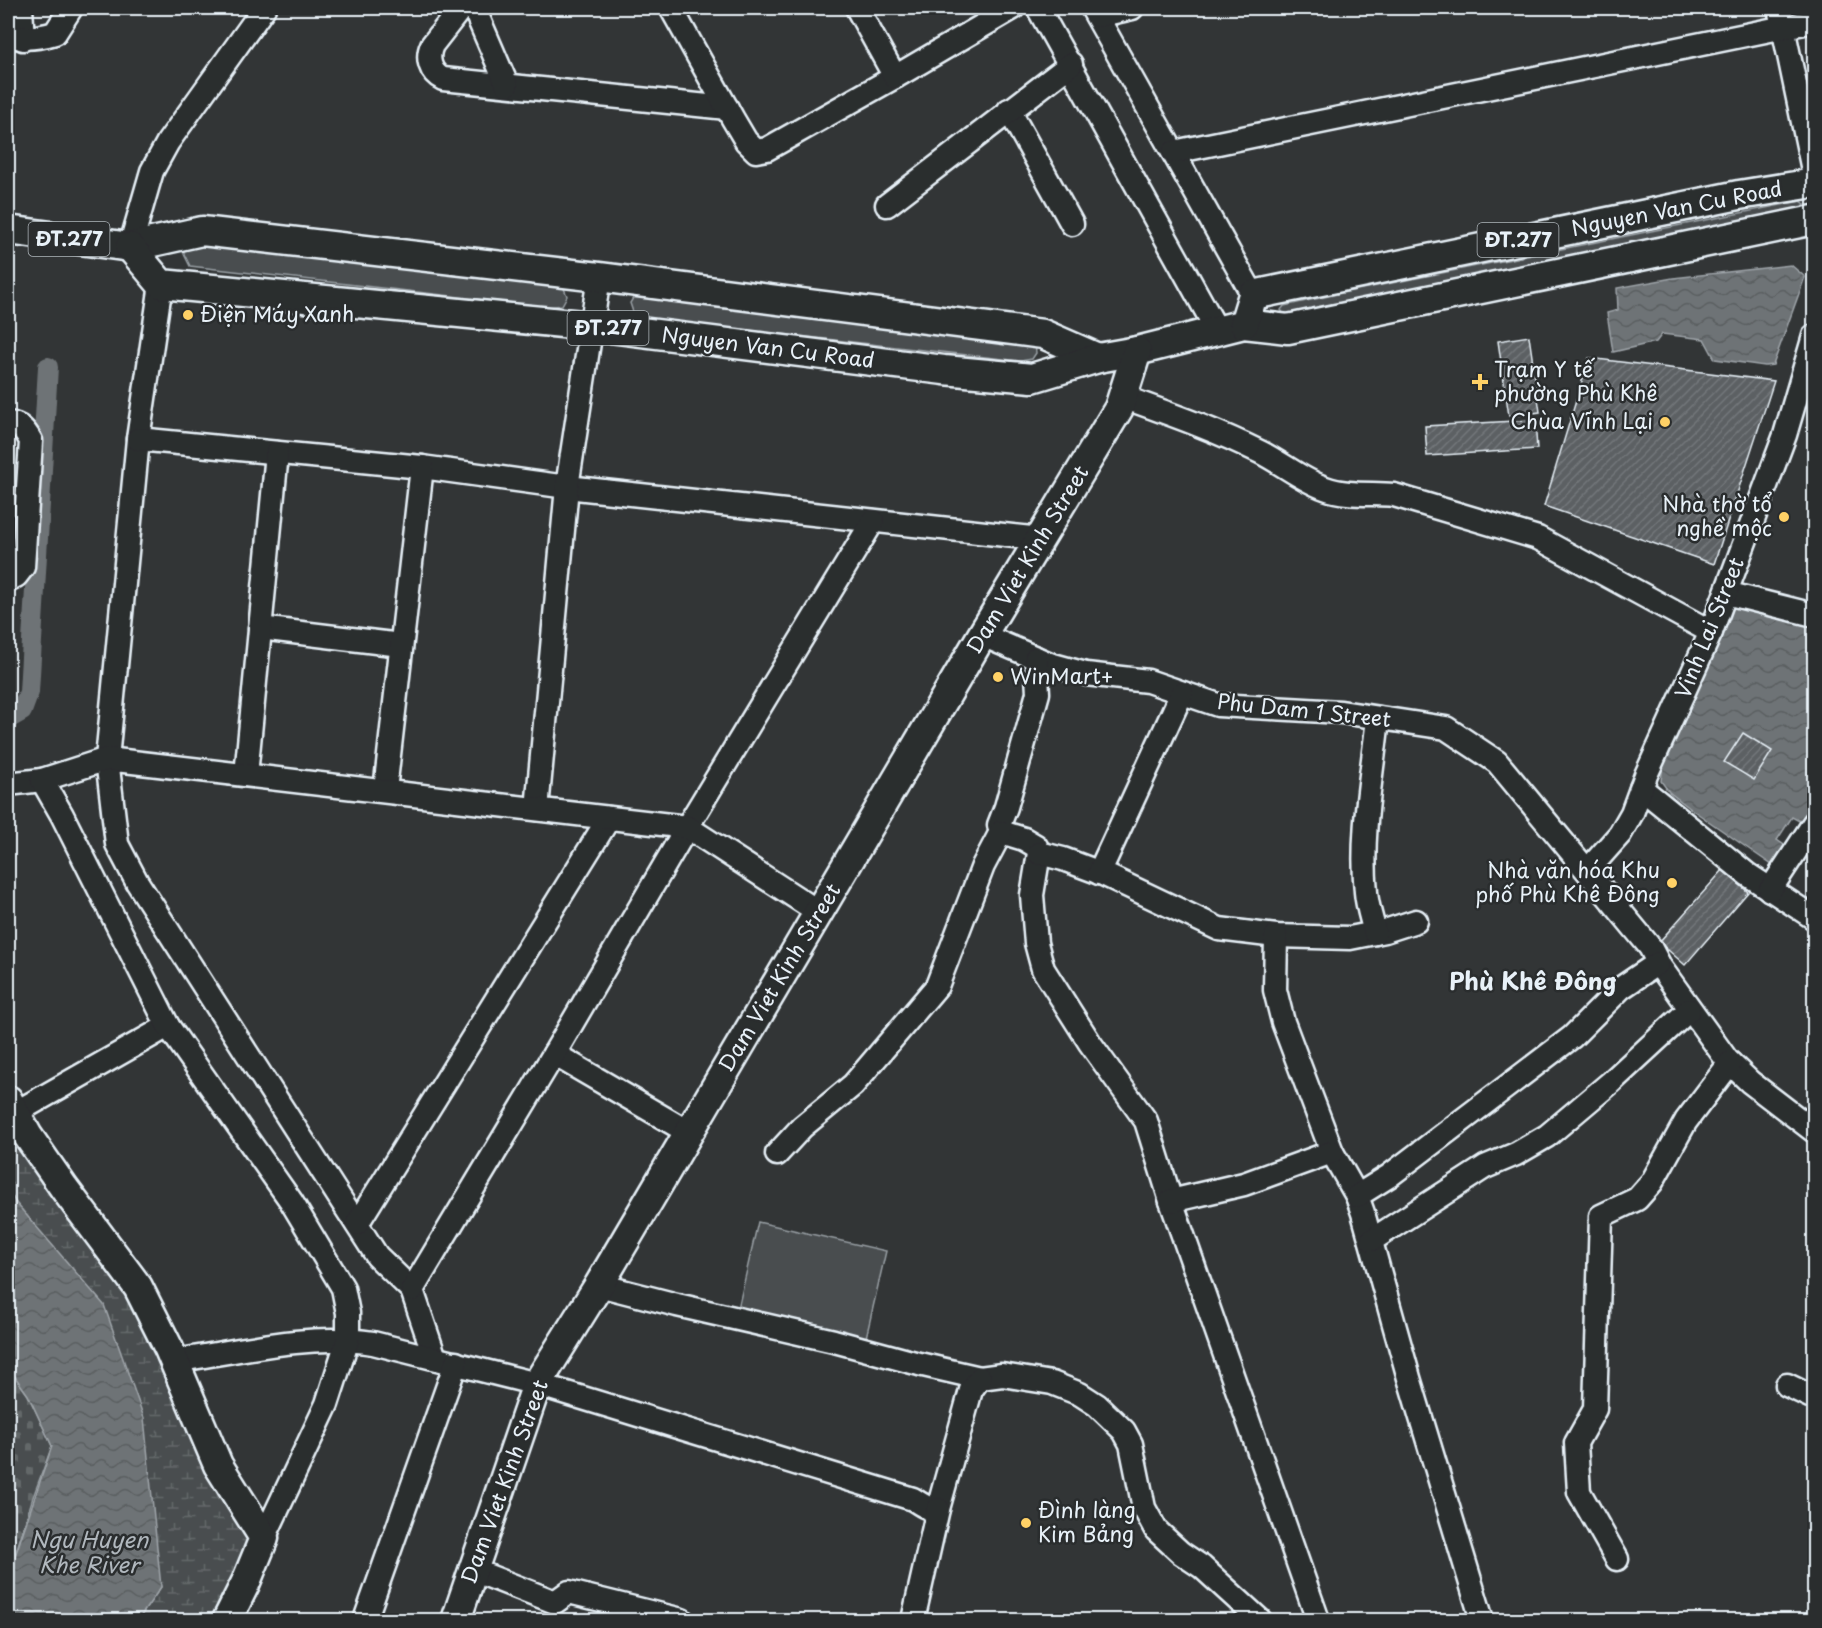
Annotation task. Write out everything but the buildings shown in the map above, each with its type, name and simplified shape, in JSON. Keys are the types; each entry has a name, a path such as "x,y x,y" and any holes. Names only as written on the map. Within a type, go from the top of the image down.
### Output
{"main road":[{"name":"Nguyen Van Cu Road","path":"1253,295 1739,195 1815,183"},
{"name":"Nguyen Van Cu Road","path":"161,284 593,326 944,370 1032,378 1098,358 1231,328 1288,329 1815,220"},
{"name":"ĐT.277","path":"8,230 130,247 202,231 599,277 1043,334 1098,358"},
{"name":"ĐT.277","path":"130,247 161,284"},
{"path":"1231,328 1253,295"},
{"name":"Dam Viet Kinh Street","path":"456,1620 537,1384 599,1285 982,635 1119,408 1137,351"},
{"path":"11,1106 28,1136 64,1188 138,1287 175,1361 218,1465 264,1538 227,1620"}],"street":[{"path":"21,8 15,37 43,37 55,33 71,8"},
{"path":"130,247 152,171 168,142 264,8"},
{"path":"461,8 429,51 429,61 436,76 443,79 727,108"},
{"path":"474,8 507,85"},
{"path":"671,8 727,108 751,148 756,151 760,151 895,77 1013,8"},
{"path":"857,8 895,77"},
{"path":"1038,8 1231,328"},
{"path":"1132,8 1094,12 1253,295"},
{"path":"1174,152 1781,18 1815,21"},
{"path":"1781,18 1815,175"},
{"path":"887,204 1071,64"},
{"path":"1009,110 1072,224"},
{"path":"537,809 567,487 599,277"},
{"path":"161,284 138,439 107,759 117,844 137,882 377,1256 412,1290 446,1361 365,1620"},
{"name":"Vinh Lai Street","path":"1588,870 1620,834 1632,813 1711,632 1785,435 1815,336"},
{"path":"1123,397 1196,423 1262,453 1324,488 1355,494 1394,495 1538,538 1711,632"},
{"path":"8,423 26,430 31,441 23,567 16,576 8,580"},
{"path":"138,439 422,467 567,487 1041,539"},
{"path":"246,775 277,453"},
{"path":"385,790 422,467"},
{"path":"412,1290 687,827 873,521"},
{"path":"1726,593 1815,615"},
{"path":"260,628 401,645"},
{"name":"Phu Dam 1 Street","path":"982,635 1036,658 1086,674 1148,681 1218,705 1341,712 1446,729 1497,762 1650,947 1689,1010 1730,1063 1750,1082 1815,1131"},
{"path":"777,1154 802,1127 853,1085 937,986 983,866 1001,832 999,825 1038,693 1036,658"},
{"path":"1099,873 1182,693"},
{"path":"1375,933 1366,894 1365,868 1378,718"},
{"path":"8,784 42,780 107,759 687,827 820,913"},
{"path":"42,780 62,815 168,1026 291,1201 343,1288 348,1313 348,1339 327,1404 264,1538"},
{"path":"1641,788 1747,874 1815,918"},
{"path":"357,1224 609,818"},
{"path":"1770,890 1815,823"},
{"path":"1001,832 1024,839 1036,846 1040,854 1032,895 1036,943 1043,969 1090,1043 1146,1121 1171,1201 1318,1620"},
{"path":"1040,854 1063,859 1099,873 1219,929 1276,936 1350,938 1416,921"},
{"path":"1276,936 1275,990 1282,1022 1332,1152 1357,1196 1372,1240 1409,1378 1482,1620"},
{"path":"1357,1196 1389,1176 1572,1037 1621,988 1658,963"},
{"path":"1372,1240 1485,1167 1516,1154 1547,1136 1610,1083 1689,1010"},
{"path":"11,1106 168,1026"},
{"path":"554,1054 688,1132"},
{"path":"1617,1559 1579,1492 1576,1443 1595,1409 1601,1216 1637,1199 1652,1182 1686,1121 1730,1063"},
{"path":"1171,1201 1244,1185 1332,1152"},
{"path":"599,1285 980,1378 1002,1375 1052,1383 1080,1394 1097,1405 1124,1431 1131,1444 1144,1508 1156,1530 1181,1553 1202,1567 1260,1620"},
{"path":"175,1361 323,1339 348,1339 373,1343 537,1384 913,1499 930,1509 938,1509"},
{"path":"913,1620 938,1509 971,1390 980,1378"},
{"path":"1787,1385 1815,1398"},
{"path":"472,1570 555,1602 569,1592 682,1620"}],"green space":[{"path":"1801,201 1805,204 1802,208 1290,313 1284,314 1281,310 1284,306 1342,293"},
{"path":"194,244 563,286 567,296 562,305 548,307 190,266 184,254 184,248"},
{"path":"639,295 1035,344 1036,353 1032,359 1021,361 641,318 634,315 630,303"},
{"path":"8,1100 113,1252 264,1538 225,1620 138,1620 161,1587 16,1203 8,1190"},
{"path":"758,1222 886,1251 865,1342 737,1313"},
{"path":"8,1367 28,1395 52,1446 11,1568 8,1571"}],"water":[{"path":"1791,265 1805,277 1773,365 1765,366 1715,359 1704,339 1662,334 1656,342 1613,352 1607,313 1618,310 1617,288 1673,278"},
{"path":"1739,604 1814,624 1814,806 1803,823 1792,817 1777,840 1787,847 1772,865 1691,809 1669,792 1661,781 1664,756 1730,609"},
{"name":"Ngu Huyen Khe River","path":"8,1190 16,1203 104,1305 144,1418 161,1587 138,1620 8,1620 8,1571 11,1568 52,1446 28,1395 8,1367"}],"waterway":[{"path":"8,719 22,711 29,692 48,367"}],"place":[{"name":"Điện Máy Xanh","path":"188,315"},
{"name":"Trạm Y tế phường Phù Khê","path":"1480,382"},
{"name":"Chùa Vĩnh Lại","path":"1665,422"},
{"name":"Nhà thờ tổ nghề mộc","path":"1784,517"},
{"name":"WinMart+","path":"998,677"},
{"name":"Nhà văn hóa Khu phố Phù Khê Đông","path":"1672,883"},
{"name":"Đình làng Kim Bảng","path":"1026,1523"}],"district":[{"name":"Phù Khê Đông","path":"1533,982"}]}
